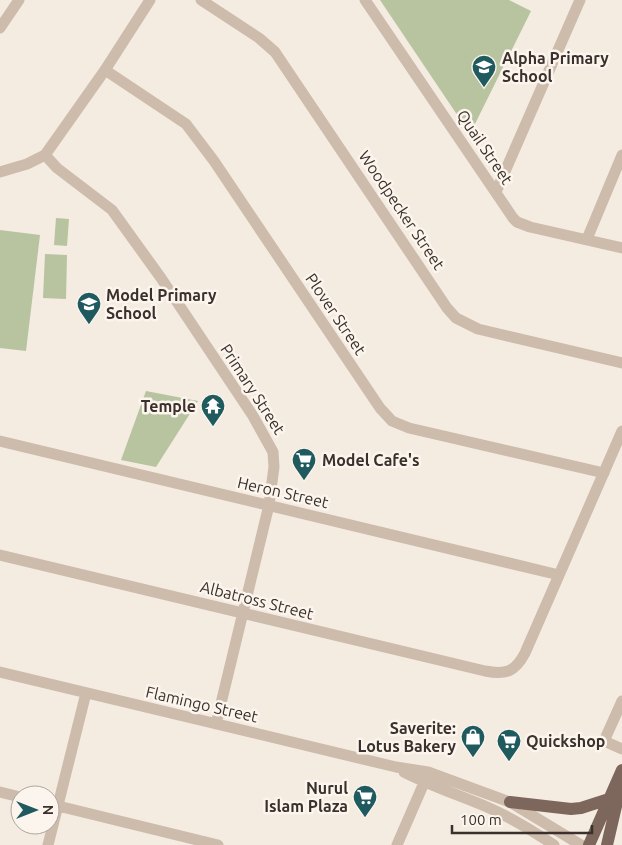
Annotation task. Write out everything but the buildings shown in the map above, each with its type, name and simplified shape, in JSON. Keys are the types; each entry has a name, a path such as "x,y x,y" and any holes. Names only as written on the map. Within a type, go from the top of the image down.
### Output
{"main road":[{"path":"589,845 622,770"},
{"path":"607,845 622,778"},
{"path":"510,802 571,809 581,808 609,799"}],"street":[{"path":"0,28 19,0"},
{"path":"0,172 27,164 45,156 105,70 150,0"},
{"name":"Woodpecker Street","path":"201,0 259,38 275,52 447,308 456,318 478,330 622,363"},
{"name":"Quail Street","path":"365,0 512,218 530,227 622,248"},
{"path":"496,192 580,0"},
{"name":"Plover Street","path":"105,70 178,118 192,131 380,408 392,421 409,428 604,473"},
{"path":"587,240 622,155"},
{"name":"Primary Street","path":"45,156 57,168 112,210 161,278 253,416 270,445 274,459 269,505 216,724"},
{"path":"559,575 622,430"},
{"name":"Heron Street","path":"0,441 559,575"},
{"name":"Albatross Street","path":"0,555 485,672 500,673 507,672 518,666 559,575"},
{"name":"Flamingo Street","path":"0,672 396,767 510,802 581,845"},
{"path":"60,785 86,693"},
{"path":"622,701 604,741 622,749"},
{"path":"397,845 426,777"},
{"name":"Flamingo Street","path":"426,777 488,807 554,845"},
{"path":"60,806 218,845"}],"green space":[{"name":"Alpha Primary School","path":"380,0 509,0 531,11 470,134"},
{"path":"56,218 69,219 67,246 54,245"},
{"path":"0,230 40,235 26,351 0,348"},
{"path":"45,254 67,255 66,299 43,298"},
{"path":"146,391 198,401 156,467 121,460"}],"place":[{"name":"Alpha Primary School","path":"484,88"},
{"name":"Model Primary School","path":"89,325"},
{"name":"Temple","path":"213,427"},
{"name":"Model Cafe's","path":"304,481"},
{"name":"Saverite: Lotus Bakery","path":"473,758"},
{"name":"Quickshop","path":"509,762"},
{"name":"Nurul Islam Plaza","path":"365,818"}]}
